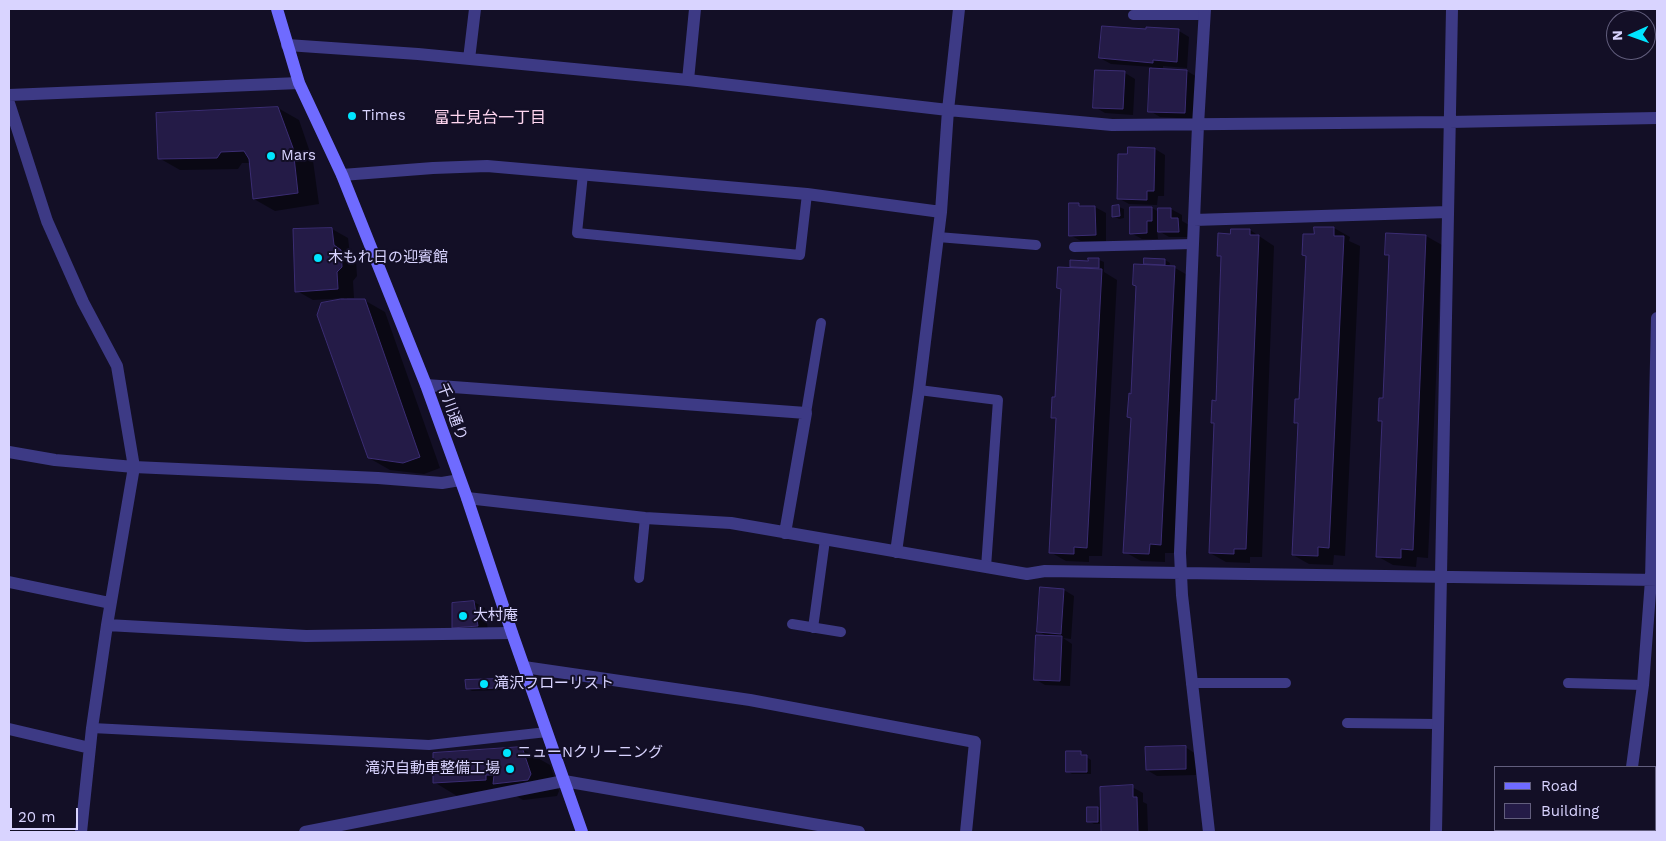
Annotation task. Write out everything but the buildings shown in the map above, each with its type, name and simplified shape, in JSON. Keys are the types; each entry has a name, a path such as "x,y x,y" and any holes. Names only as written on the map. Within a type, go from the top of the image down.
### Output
{"main road":[{"name":"千川通り","path":"277,9 299,83 342,175 426,385 582,832"}],"street":[{"path":"469,59 474,9"},
{"path":"688,80 695,9"},
{"path":"896,552 919,390 941,212 948,110 959,9"},
{"path":"1436,832 1452,9"},
{"path":"1205,12 1198,125 1180,553 1191,683 1209,832"},
{"path":"287,45 469,59 688,80 948,110 1112,125 1657,118"},
{"path":"9,95 299,83"},
{"path":"9,103 47,221 83,302 117,366 134,467 110,603 79,831"},
{"path":"342,175 487,166 806,194 941,212"},
{"path":"1194,220 1448,212"},
{"path":"1632,766 1654,580 1657,318"},
{"path":"426,385 806,413 785,533"},
{"path":"9,452 55,460 134,467 378,478 442,483 460,480"},
{"path":"467,498 645,518 731,523 1026,574 1046,571 1654,580"},
{"path":"9,582 110,603"},
{"path":"107,625 306,636 512,633"},
{"path":"524,667 750,700 975,742 966,832"},
{"path":"9,729 90,748"},
{"path":"311,832 564,781 859,832"}],"lane":[{"path":"1133,15 1205,12"},
{"path":"583,174 577,233 800,255 806,194"},
{"path":"938,237 1036,245"},
{"path":"1074,247 1193,244"},
{"path":"806,413 821,323"},
{"path":"919,390 998,400 986,567"},
{"path":"639,578 645,518"},
{"path":"814,628 825,540"},
{"path":"792,624 841,632"},
{"path":"1191,683 1286,683"},
{"path":"1568,683 1642,685"},
{"path":"1347,723 1437,724"},
{"path":"92,728 429,745 547,732"}],"place":[{"name":"Times","path":"352,116"},
{"name":"Mars","path":"271,156"},
{"name":"木もれ日の迎賓館","path":"318,258"},
{"name":"大村庵","path":"463,616"},
{"name":"滝沢フローリスト","path":"484,684"},
{"name":"ニューNクリーニング","path":"507,753"},
{"name":"滝沢自動車整備工場","path":"510,769"}],"district":[{"name":"富士見台一丁目","path":"490,118"}]}
